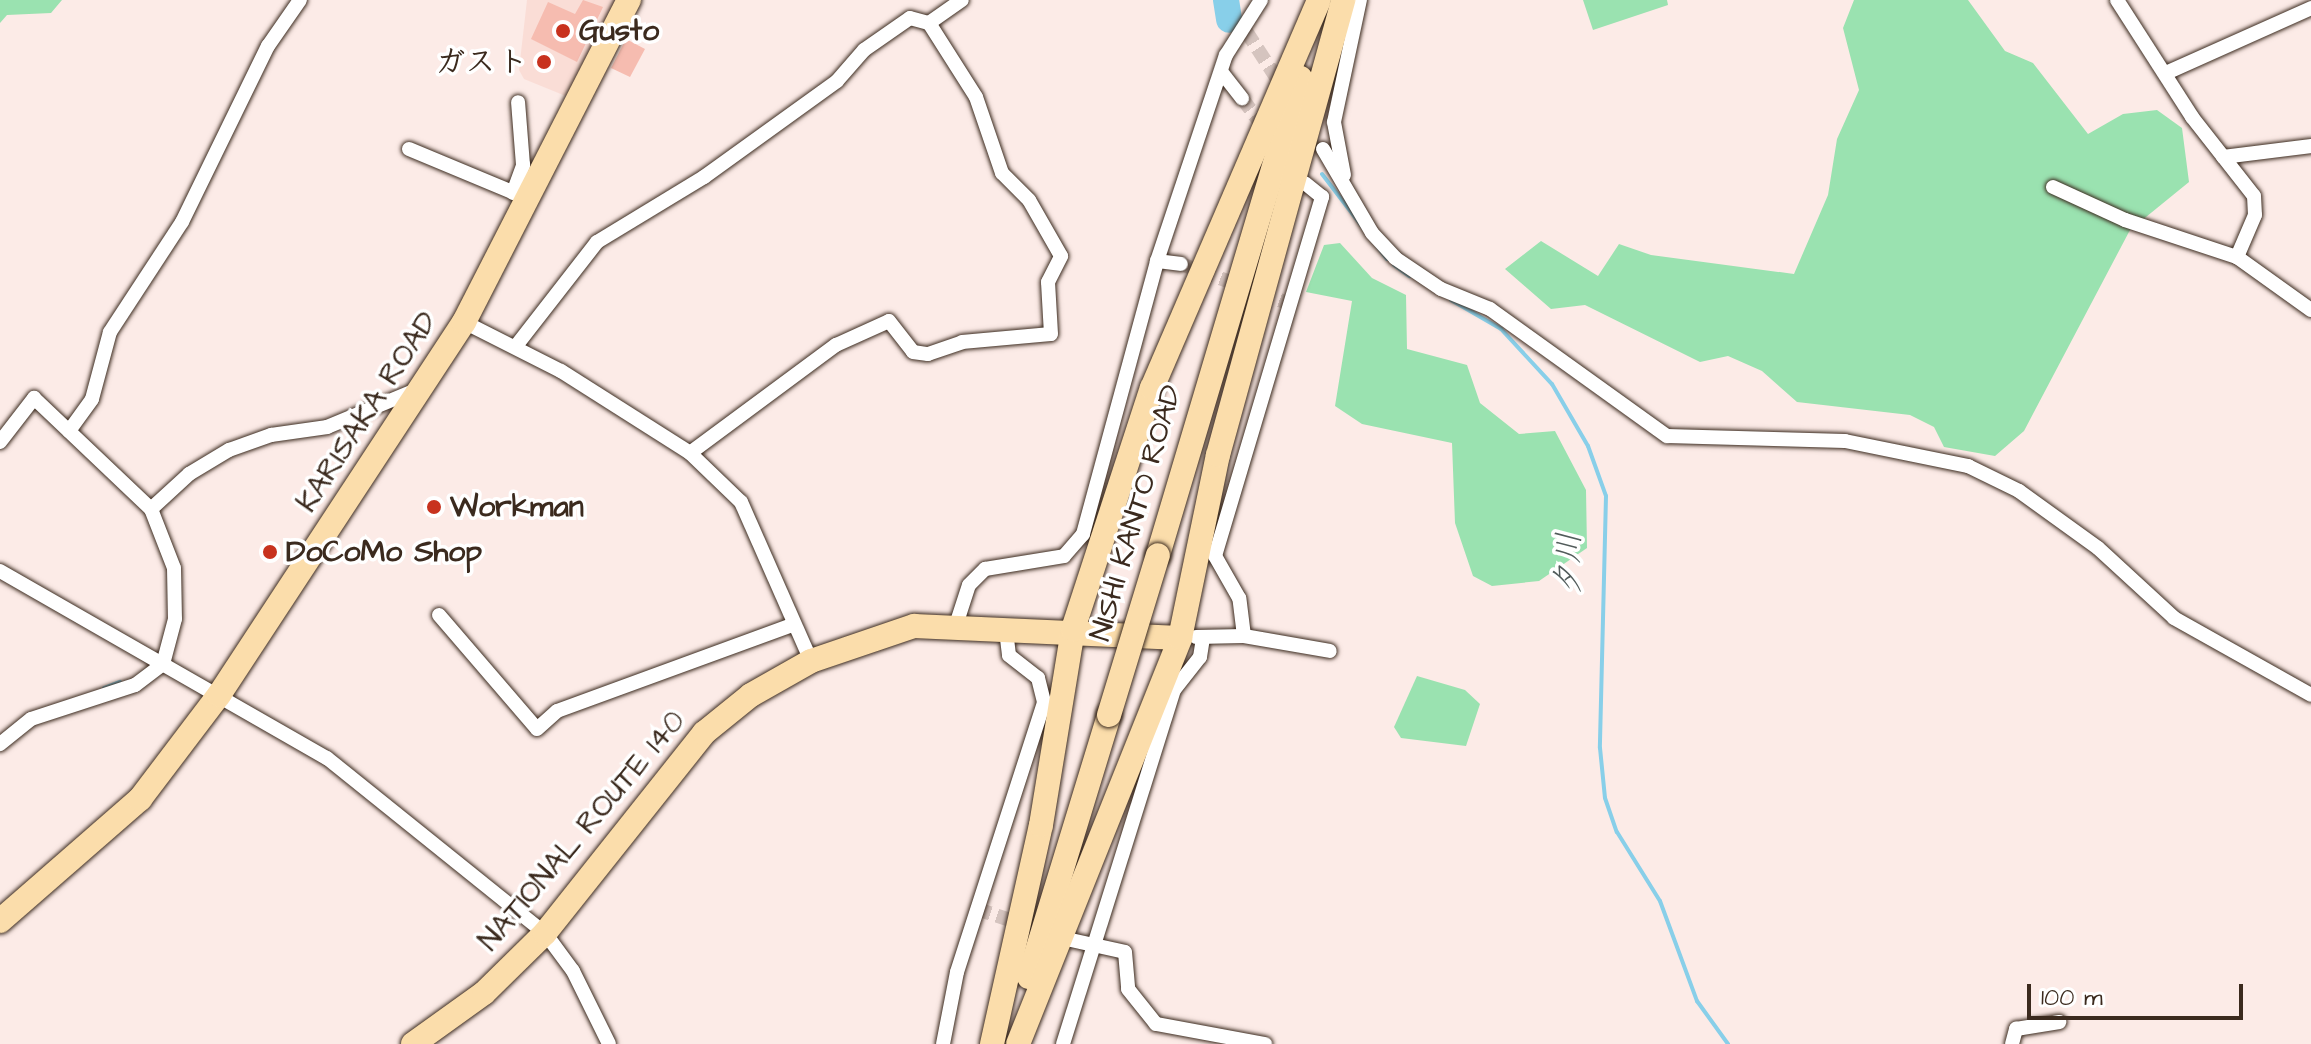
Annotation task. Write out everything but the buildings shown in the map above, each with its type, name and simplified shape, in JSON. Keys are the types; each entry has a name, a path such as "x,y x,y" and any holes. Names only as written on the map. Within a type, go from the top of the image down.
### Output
{"highway":[{"name":"KARISAKA ROAD","path":"0,921 140,799 219,695 464,322 521,196 629,0"},
{"path":"992,1044 1041,825 1073,629 1152,388 1319,0"},
{"name":"NISHI KANTO ROAD","path":"1009,1044 1326,0"},
{"path":"1018,1044 1191,638 1218,455 1284,233 1343,0"},
{"name":"NATIONAL ROUTE 140","path":"413,1044 484,993 545,933 704,733 751,695 811,661 914,626 1073,629 1191,638"}],"street":[{"path":"69,431 92,399 110,332 182,222 268,46 300,0"},
{"path":"929,23 962,0"},
{"path":"955,628 969,585 985,569 1064,556 1083,534 1157,261 1223,74 1226,55 1246,31 1261,0"},
{"path":"1347,187 1334,122 1360,0"},
{"path":"2117,0 2223,157 2254,196 2255,215 2237,257"},
{"path":"2166,73 2311,8"},
{"path":"516,346 597,242 704,177 837,81 864,50 910,18 929,23 976,97 1002,173 1029,200 1061,256 1048,282 1051,334 962,342 928,354 913,352 889,321 836,345 690,453"},
{"path":"1223,74 1242,98"},
{"path":"409,149 521,196 523,165 518,102"},
{"path":"2223,157 2311,146"},
{"path":"1323,149 1372,233 1395,258 1441,289 1490,309 1667,436 1845,441 1968,466 2019,491 2098,548 2174,618 2311,695"},
{"path":"1244,636 1239,598 1215,556 1322,197 1305,183"},
{"path":"2053,187 2125,220 2237,257 2311,310"},
{"path":"1157,261 1181,264"},
{"path":"464,322 516,346 690,453 741,502 792,625 811,661"},
{"path":"151,509 189,474 229,450 271,435 327,427 424,386"},
{"path":"0,442 34,398 151,509 174,568 175,619 163,664 135,685 31,719 0,744"},
{"path":"0,571 327,758 545,933 573,971 609,1044"},
{"path":"439,615 537,729 557,711 792,625"},
{"path":"943,1044 957,972 1044,702 1038,678 1009,655 1006,629"},
{"path":"1063,1044 1174,690 1200,657 1191,638 1244,636 1330,651"},
{"path":"1071,940 1125,952 1128,989 1156,1024 1265,1044"},
{"path":"2012,1044 2016,1029 2059,1022"}],"shaded area":[{"path":"527,0 629,0 578,101 524,79 519,70"}],"green space":[{"path":"0,0 62,0 51,13 7,15 0,23"},
{"path":"1583,0 1667,0 1668,5 1593,30"},
{"path":"1854,0 1968,0 2005,51 2033,63 2088,134 2123,114 2157,110 2182,128 2189,182 2130,230 2024,431 1995,456 1944,447 1934,427 1910,415 1797,402 1762,371 1728,356 1700,362 1585,305 1551,309 1505,269 1541,241 1598,276 1619,244 1651,255 1794,274 1828,195 1837,139 1859,90 1843,28"},
{"path":"1340,243 1372,278 1406,295 1407,349 1467,365 1480,403 1519,434 1555,431 1586,490 1587,548 1539,581 1492,586 1473,576 1455,523 1452,443 1362,424 1335,406 1352,301 1306,292 1324,245"},
{"path":"1417,676 1465,690 1480,704 1466,746 1401,738 1394,727"}],"waterway":[{"name":"夕川","path":"1226,0 1229,20"},
{"name":"夕川","path":"1322,174 1387,259"},
{"name":"夕川","path":"1394,265 1409,276"},
{"name":"夕川","path":"1451,300 1501,329 1552,384 1588,446 1606,496 1600,748 1605,798 1617,832 1660,901 1697,1001 1728,1044"},
{"path":"104,688 120,682"}],"tunnel":[{"path":"1246,31 1283,88"},
{"path":"1242,98 1265,130"},
{"path":"1181,264 1285,302"},
{"path":"977,909 1049,933"}],"place":[{"name":"Gusto","path":"563,31"},
{"name":"ガスト","path":"544,62"},
{"name":"Workman","path":"434,507"},
{"name":"DoCoMo Shop","path":"270,552"}]}
